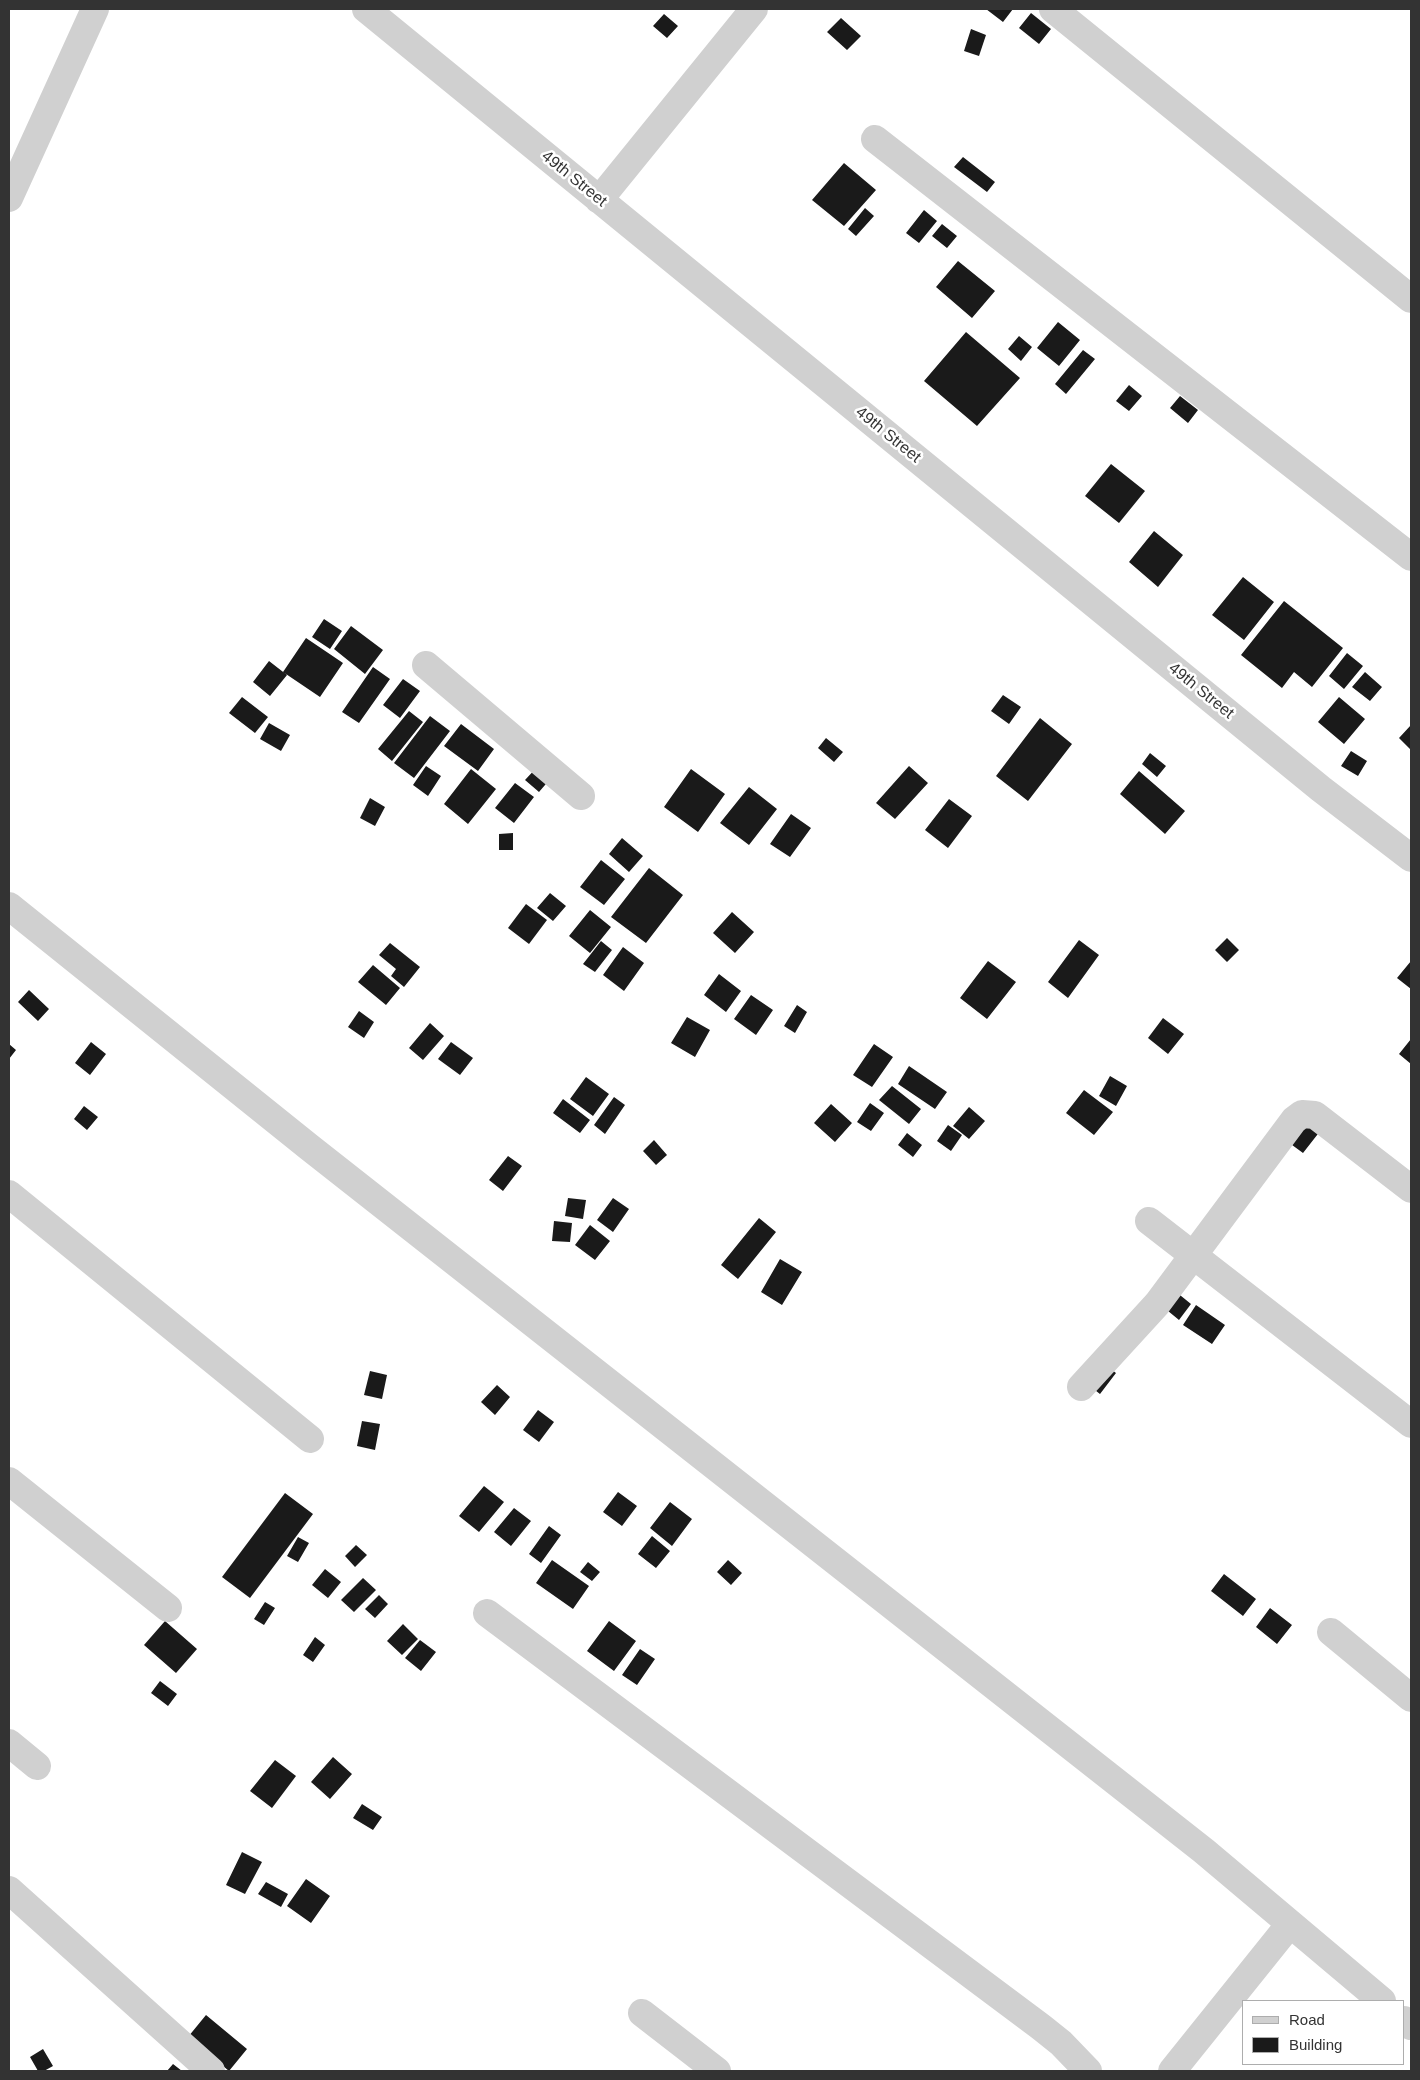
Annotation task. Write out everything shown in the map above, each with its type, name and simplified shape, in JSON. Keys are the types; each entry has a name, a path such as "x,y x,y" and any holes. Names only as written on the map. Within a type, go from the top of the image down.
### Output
{"street":[{"path":"9,198 95,9"},
{"name":"49th Street","path":"366,9 1321,789 1411,858"},
{"path":"600,200 754,9"},
{"path":"1053,9 1411,299"},
{"path":"875,139 1411,557"},
{"path":"426,665 581,796"},
{"path":"9,906 309,1147 1188,1839 1381,2000"},
{"path":"1081,1387 1157,1304 1294,1120 1302,1114 1315,1115 1411,1189"},
{"path":"9,1194 310,1439"},
{"path":"1149,1221 1411,1424"},
{"path":"9,1481 168,1608"},
{"path":"487,1613 1041,2027 1061,2043 1088,2071"},
{"path":"1331,1632 1411,1698"},
{"path":"9,1743 37,1766"},
{"path":"9,1890 211,2071"},
{"path":"1172,2071 1290,1924"},
{"path":"642,2013 717,2071"}],"building":[{"path":"986,9 1013,9 1003,22"},
{"path":"1031,13 1051,29 1039,44 1019,28"},
{"path":"664,14 678,26 667,38 653,26"},
{"path":"841,18 861,36 847,50 827,32"},
{"path":"971,29 986,35 979,56 964,51"},
{"path":"963,157 995,182 987,192 954,167"},
{"path":"844,163 876,190 844,226 812,200"},
{"path":"865,208 874,216 856,236 848,229"},
{"path":"924,210 937,221 919,243 906,233"},
{"path":"942,224 957,236 947,248 932,236"},
{"path":"958,261 995,291 972,318 936,287"},
{"path":"1058,322 1080,340 1059,366 1037,348"},
{"path":"966,332 1020,378 977,426 924,381"},
{"path":"1019,336 1032,347 1021,361 1008,349"},
{"path":"1083,350 1095,359 1066,394 1055,384"},
{"path":"1129,385 1142,396 1129,411 1116,401"},
{"path":"1180,396 1198,410 1188,423 1170,408"},
{"path":"1111,464 1145,491 1119,523 1085,496"},
{"path":"1154,531 1183,555 1158,587 1129,562"},
{"path":"1243,577 1274,602 1244,640 1212,615"},
{"path":"1284,601 1343,648 1312,687 1294,672 1282,688 1241,655"},
{"path":"324,619 342,631 330,649 312,637"},
{"path":"351,626 383,650 365,674 334,649"},
{"path":"306,638 343,663 320,697 283,672"},
{"path":"1347,653 1363,666 1344,689 1329,676"},
{"path":"269,661 287,675 270,696 253,682"},
{"path":"373,667 390,679 359,723 342,712"},
{"path":"1365,672 1382,687 1370,701 1352,687"},
{"path":"403,679 420,691 400,718 383,705"},
{"path":"1003,695 1021,707 1009,724 991,711"},
{"path":"242,697 268,717 255,733 229,713"},
{"path":"1339,697 1365,719 1344,744 1318,722"},
{"path":"409,711 423,722 392,761 378,749"},
{"path":"430,716 450,731 414,778 394,763"},
{"path":"1040,718 1072,744 1028,801 996,776"},
{"path":"269,723 290,735 281,751 260,739"},
{"path":"461,724 494,749 478,771 444,746"},
{"path":"1411,725 1411,750 1399,738"},
{"path":"826,738 843,752 834,762 818,748"},
{"path":"1351,751 1367,761 1358,776 1341,766"},
{"path":"1150,753 1166,766 1157,777 1142,764"},
{"path":"426,766 441,776 428,796 413,785"},
{"path":"538,766 551,778 539,792 525,780"},
{"path":"909,766 928,783 895,819 876,803"},
{"path":"471,769 496,789 468,824 444,804"},
{"path":"691,769 725,794 698,832 664,807"},
{"path":"1139,771 1185,811 1165,834 1120,794"},
{"path":"515,783 534,797 514,823 495,808"},
{"path":"749,787 777,809 749,845 720,823"},
{"path":"370,798 385,807 375,826 360,818"},
{"path":"949,799 972,816 948,848 925,830"},
{"path":"791,814 811,828 790,857 770,844"},
{"path":"513,833 513,850 499,850 499,834"},
{"path":"622,838 643,856 629,872 609,854"},
{"path":"601,860 625,879 604,905 580,887"},
{"path":"649,868 683,895 646,943 611,917"},
{"path":"550,893 566,906 553,921 537,908"},
{"path":"526,904 547,920 529,944 508,928"},
{"path":"590,910 611,927 590,953 569,936"},
{"path":"732,912 754,932 735,953 713,933"},
{"path":"1227,938 1239,950 1227,962 1215,950"},
{"path":"1079,940 1099,955 1068,998 1048,982"},
{"path":"601,941 612,950 595,972 583,964"},
{"path":"390,943 420,967 404,987 391,976 396,969 379,955"},
{"path":"623,947 644,963 624,991 603,975"},
{"path":"988,961 1016,982 987,1019 960,998"},
{"path":"1411,961 1411,989 1397,978"},
{"path":"373,965 400,988 386,1005 358,982"},
{"path":"719,974 741,991 726,1012 704,995"},
{"path":"29,990 49,1009 38,1021 18,1002"},
{"path":"751,995 773,1010 756,1035 734,1019"},
{"path":"797,1005 807,1012 795,1033 784,1026"},
{"path":"359,1011 374,1022 364,1038 348,1027"},
{"path":"687,1017 710,1030 695,1057 671,1043"},
{"path":"1163,1018 1184,1034 1168,1054 1148,1038"},
{"path":"430,1023 444,1036 423,1060 409,1048"},
{"path":"1411,1039 1411,1064 1399,1054"},
{"path":"91,1042 106,1054 90,1075 75,1063"},
{"path":"451,1042 473,1058 460,1075 438,1059"},
{"path":"9,1044 16,1050 9,1059"},
{"path":"874,1044 893,1057 872,1087 853,1075"},
{"path":"909,1066 947,1092 935,1109 898,1084"},
{"path":"1110,1076 1127,1086 1116,1106 1099,1096"},
{"path":"586,1077 609,1094 593,1116 570,1099"},
{"path":"892,1086 921,1109 909,1124 879,1100"},
{"path":"1084,1090 1113,1112 1094,1135 1066,1113"},
{"path":"614,1097 625,1105 605,1134 594,1125"},
{"path":"563,1099 590,1120 580,1133 553,1113"},
{"path":"870,1103 884,1113 871,1131 857,1122"},
{"path":"831,1104 852,1123 835,1142 814,1123"},
{"path":"84,1106 98,1117 87,1130 74,1119"},
{"path":"969,1107 985,1121 969,1139 953,1126"},
{"path":"1306,1119 1321,1130 1303,1153 1288,1142"},
{"path":"948,1125 962,1135 951,1151 937,1141"},
{"path":"907,1133 922,1145 913,1157 898,1145"},
{"path":"654,1140 667,1155 656,1165 643,1151"},
{"path":"508,1156 522,1166 503,1191 489,1180"},
{"path":"568,1198 586,1200 583,1219 565,1216"},
{"path":"613,1198 629,1209 613,1232 597,1220"},
{"path":"759,1218 776,1232 738,1279 721,1265"},
{"path":"554,1221 572,1223 570,1242 552,1241"},
{"path":"590,1225 610,1241 595,1260 575,1245"},
{"path":"780,1259 802,1272 782,1305 761,1292"},
{"path":"1175,1291 1191,1304 1179,1320 1162,1306"},
{"path":"1196,1305 1225,1325 1212,1344 1183,1325"},
{"path":"1107,1366 1116,1373 1100,1394 1091,1387"},
{"path":"370,1371 387,1375 382,1399 364,1395"},
{"path":"497,1385 510,1397 495,1415 481,1402"},
{"path":"538,1410 554,1422 539,1442 523,1430"},
{"path":"362,1421 380,1424 375,1450 357,1446"},
{"path":"484,1486 504,1502 479,1532 459,1516"},
{"path":"618,1492 637,1506 622,1526 603,1512"},
{"path":"285,1493 313,1514 250,1598 222,1577"},
{"path":"670,1502 692,1519 672,1546 650,1528"},
{"path":"514,1508 531,1521 511,1546 494,1532"},
{"path":"549,1526 561,1535 541,1563 529,1554"},
{"path":"652,1536 670,1551 656,1568 638,1554"},
{"path":"298,1537 309,1543 298,1562 287,1556"},
{"path":"356,1545 367,1555 355,1567 345,1556"},
{"path":"552,1560 589,1586 573,1609 536,1583"},
{"path":"728,1560 742,1573 731,1585 717,1572"},
{"path":"588,1562 600,1572 592,1581 580,1572"},
{"path":"325,1569 341,1582 328,1598 312,1585"},
{"path":"1224,1574 1256,1599 1243,1616 1211,1591"},
{"path":"363,1578 376,1590 354,1612 341,1600"},
{"path":"379,1595 388,1604 375,1618 365,1609"},
{"path":"265,1602 275,1608 264,1625 254,1619"},
{"path":"1270,1608 1292,1625 1277,1644 1256,1627"},
{"path":"165,1621 197,1649 176,1673 144,1645"},
{"path":"609,1621 636,1641 614,1671 587,1651"},
{"path":"403,1624 418,1639 402,1655 387,1641"},
{"path":"315,1637 325,1645 313,1662 303,1655"},
{"path":"420,1640 436,1652 421,1671 405,1658"},
{"path":"640,1649 655,1659 637,1685 622,1675"},
{"path":"160,1681 177,1694 168,1706 151,1693"},
{"path":"333,1757 352,1774 330,1799 311,1782"},
{"path":"275,1760 296,1776 272,1808 250,1791"},
{"path":"362,1804 382,1817 373,1830 353,1818"},
{"path":"242,1852 262,1862 245,1894 226,1885"},
{"path":"306,1879 330,1896 311,1923 287,1906"},
{"path":"266,1882 288,1894 281,1907 258,1894"},
{"path":"206,2015 247,2049 229,2071 188,2037"},
{"path":"43,2049 53,2066 44,2071 38,2071 30,2057"},
{"path":"173,2064 182,2071 167,2071"}]}
